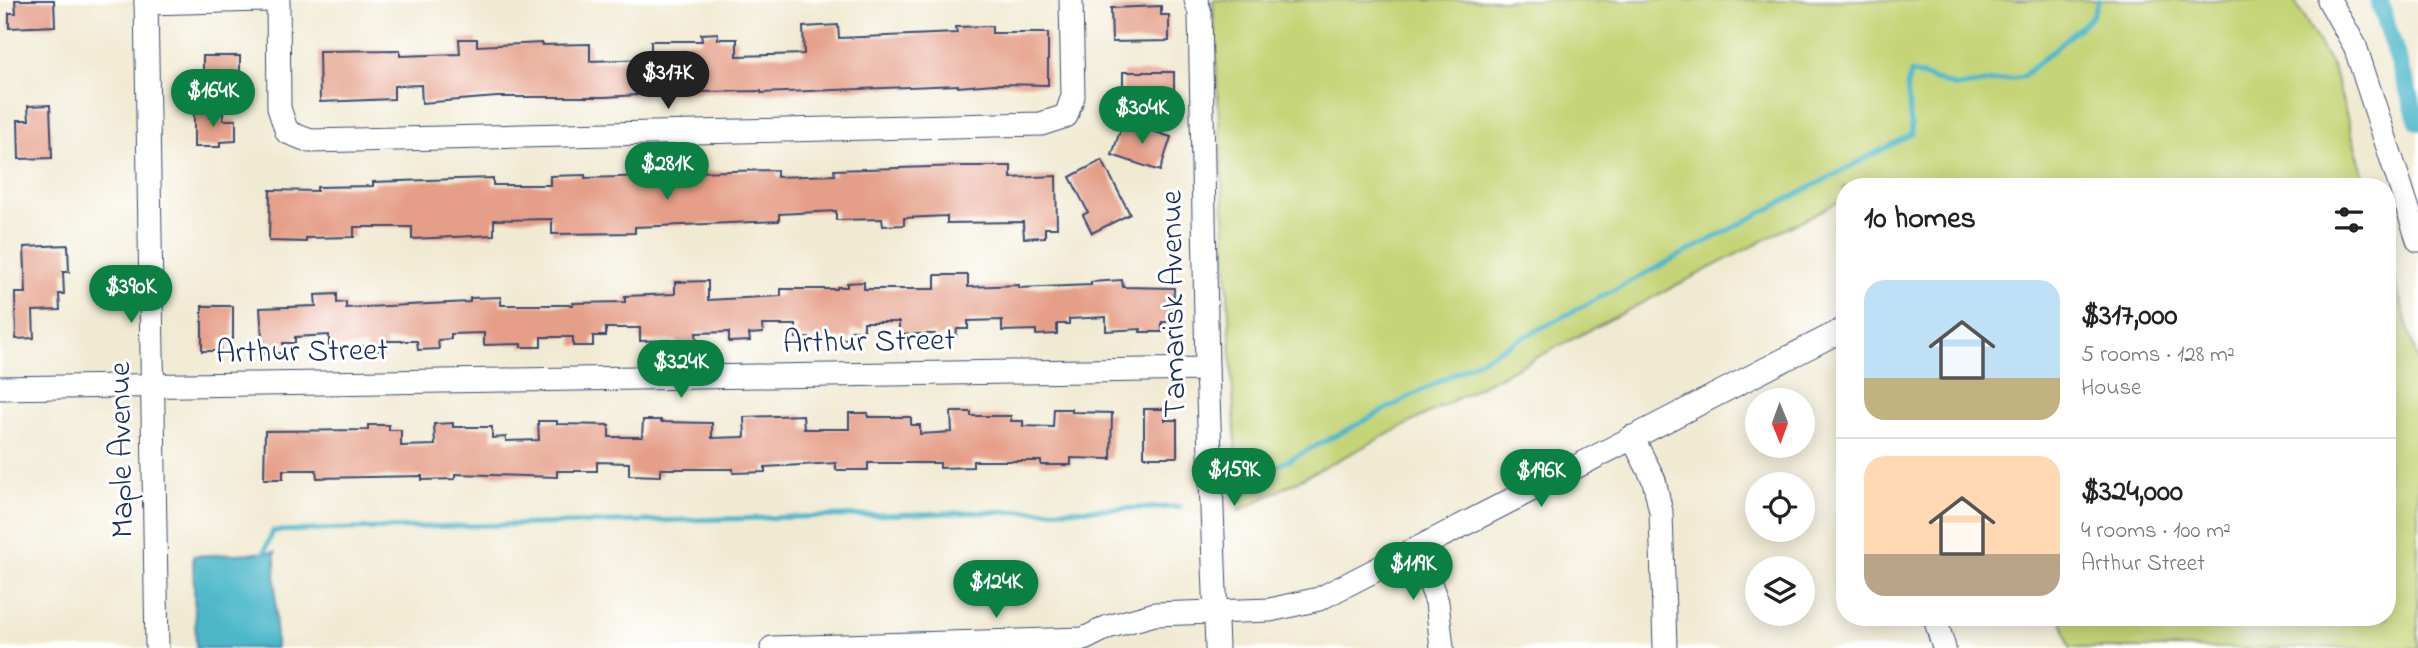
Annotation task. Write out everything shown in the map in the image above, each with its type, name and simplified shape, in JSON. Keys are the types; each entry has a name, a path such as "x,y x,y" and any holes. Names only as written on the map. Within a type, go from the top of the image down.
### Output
{"street":[{"path":"146,2 268,0"},
{"path":"278,0 279,108 287,132 310,141 1041,124 1066,116 1073,96 1071,0"},
{"name":"Tamarisk Avenue","path":"1196,0 1200,13 1207,369 1217,648"},
{"path":"2329,0 2356,46 2418,240"},
{"name":"Maple Avenue","path":"146,2 157,648"},
{"path":"772,648 1084,644 1108,627 1155,614 1270,610 1319,599 1836,333"},
{"name":"Arthur Street","path":"0,388 154,388 1207,369"},
{"path":"1632,437 1654,480 1661,512 1665,648"},
{"path":"1416,549 1437,602 1442,648"},
{"path":"1937,626 1944,648"}],"green space":[{"path":"1213,0 2294,0 2333,68 2364,178 1836,178 1836,203 1239,511"},
{"path":"2396,286 2418,362 2418,648 2070,648 2063,626 2396,626"}],"water":[{"path":"275,552 276,648 196,648 193,556"}],"building":[{"path":"15,0 54,0 55,26 9,28 9,13 16,13"},
{"path":"1161,6 1161,15 1169,15 1169,41 1112,42 1111,8"},
{"path":"838,25 839,38 957,33 956,27 992,26 992,33 1048,33 1048,85 958,85 761,93 636,93 637,95 605,97 497,97 422,103 421,85 394,86 394,99 320,102 319,51 400,50 400,56 460,54 459,39 477,39 477,46 590,44 590,61 651,59 651,41 702,41 701,34 718,33 718,39 737,39 737,56 804,54 803,27"},
{"path":"203,56 240,56 240,84 203,84"},
{"path":"1123,72 1174,72 1174,107 1123,107"},
{"path":"50,105 52,158 19,159 18,120 29,120 28,106"},
{"path":"194,111 223,111 223,120 236,120 236,141 220,142 220,147 194,147"},
{"path":"1123,122 1171,137 1160,171 1112,155"},
{"path":"1102,160 1130,214 1092,233 1083,215 1088,212 1070,177"},
{"path":"1011,166 1011,178 1056,176 1057,228 1045,228 1045,237 1024,238 1023,222 947,223 947,216 904,218 904,225 883,226 882,219 836,220 836,211 779,214 779,221 635,227 635,233 552,234 552,219 494,220 494,235 412,239 412,227 354,227 354,237 306,238 306,242 269,241 270,190 317,191 317,187 373,186 373,182 493,178 493,185 550,185 550,176 585,175 585,178 653,176 653,173 777,170 777,177 835,175 834,170"},
{"path":"68,245 69,272 63,272 64,294 59,294 60,310 33,311 34,338 16,339 15,293 26,293 24,247"},
{"path":"935,275 968,275 968,287 1091,285 1091,282 1122,280 1123,287 1174,288 1173,322 1162,322 1162,332 1140,332 1141,329 1106,331 1106,317 1069,319 1069,324 1057,324 1057,334 1036,335 1036,330 1002,331 1002,320 968,321 968,329 957,329 956,337 935,337 935,334 899,334 899,322 864,322 864,330 851,330 851,339 796,338 796,325 762,325 763,333 749,334 750,341 729,342 729,332 696,333 697,343 677,344 677,340 640,341 640,328 606,328 606,336 593,336 593,346 573,346 573,337 541,337 541,347 521,347 521,344 484,345 484,333 451,334 451,339 438,340 439,349 418,350 417,341 386,341 386,351 366,351 366,346 329,348 329,335 295,337 295,343 283,343 283,353 263,354 260,308 316,306 315,295 337,294 337,303 346,302 346,308 470,302 470,298 501,297 501,305 572,305 625,302 625,296 675,294 675,282 708,281 708,300 781,296 781,289 837,289 847,287 847,283 864,282 864,289 935,289"},
{"path":"202,306 233,306 233,339 221,339 221,351 202,351"},
{"path":"1054,409 1112,413 1111,459 1071,458 1071,465 1041,465 1041,461 973,461 973,467 940,468 940,463 868,463 868,470 836,470 836,463 765,467 765,472 733,473 733,469 661,469 661,476 629,475 629,463 597,462 597,471 557,471 557,477 455,474 455,479 422,480 422,476 317,478 316,470 283,470 283,479 264,479 265,431 368,430 368,425 389,425 389,430 401,430 401,446 435,445 434,424 492,427 492,438 506,437 506,441 539,440 538,421 609,425 609,437 642,437 643,420 661,420 712,423 712,438 745,437 744,417 803,415 804,429 849,429 849,413 868,413 868,417 911,417 911,425 920,425 920,434 952,432 951,412 971,412 971,416 1011,416 1011,421 1023,421 1023,426 1053,427"},
{"path":"1144,409 1165,409 1165,420 1177,420 1177,457 1144,457"}],"waterway":[{"path":"1245,483 1912,134 1907,86 1911,72 1957,87 2022,77 2092,17 2099,0"},
{"path":"2379,0 2418,122"},
{"path":"264,553 273,531 1180,507"}]}
